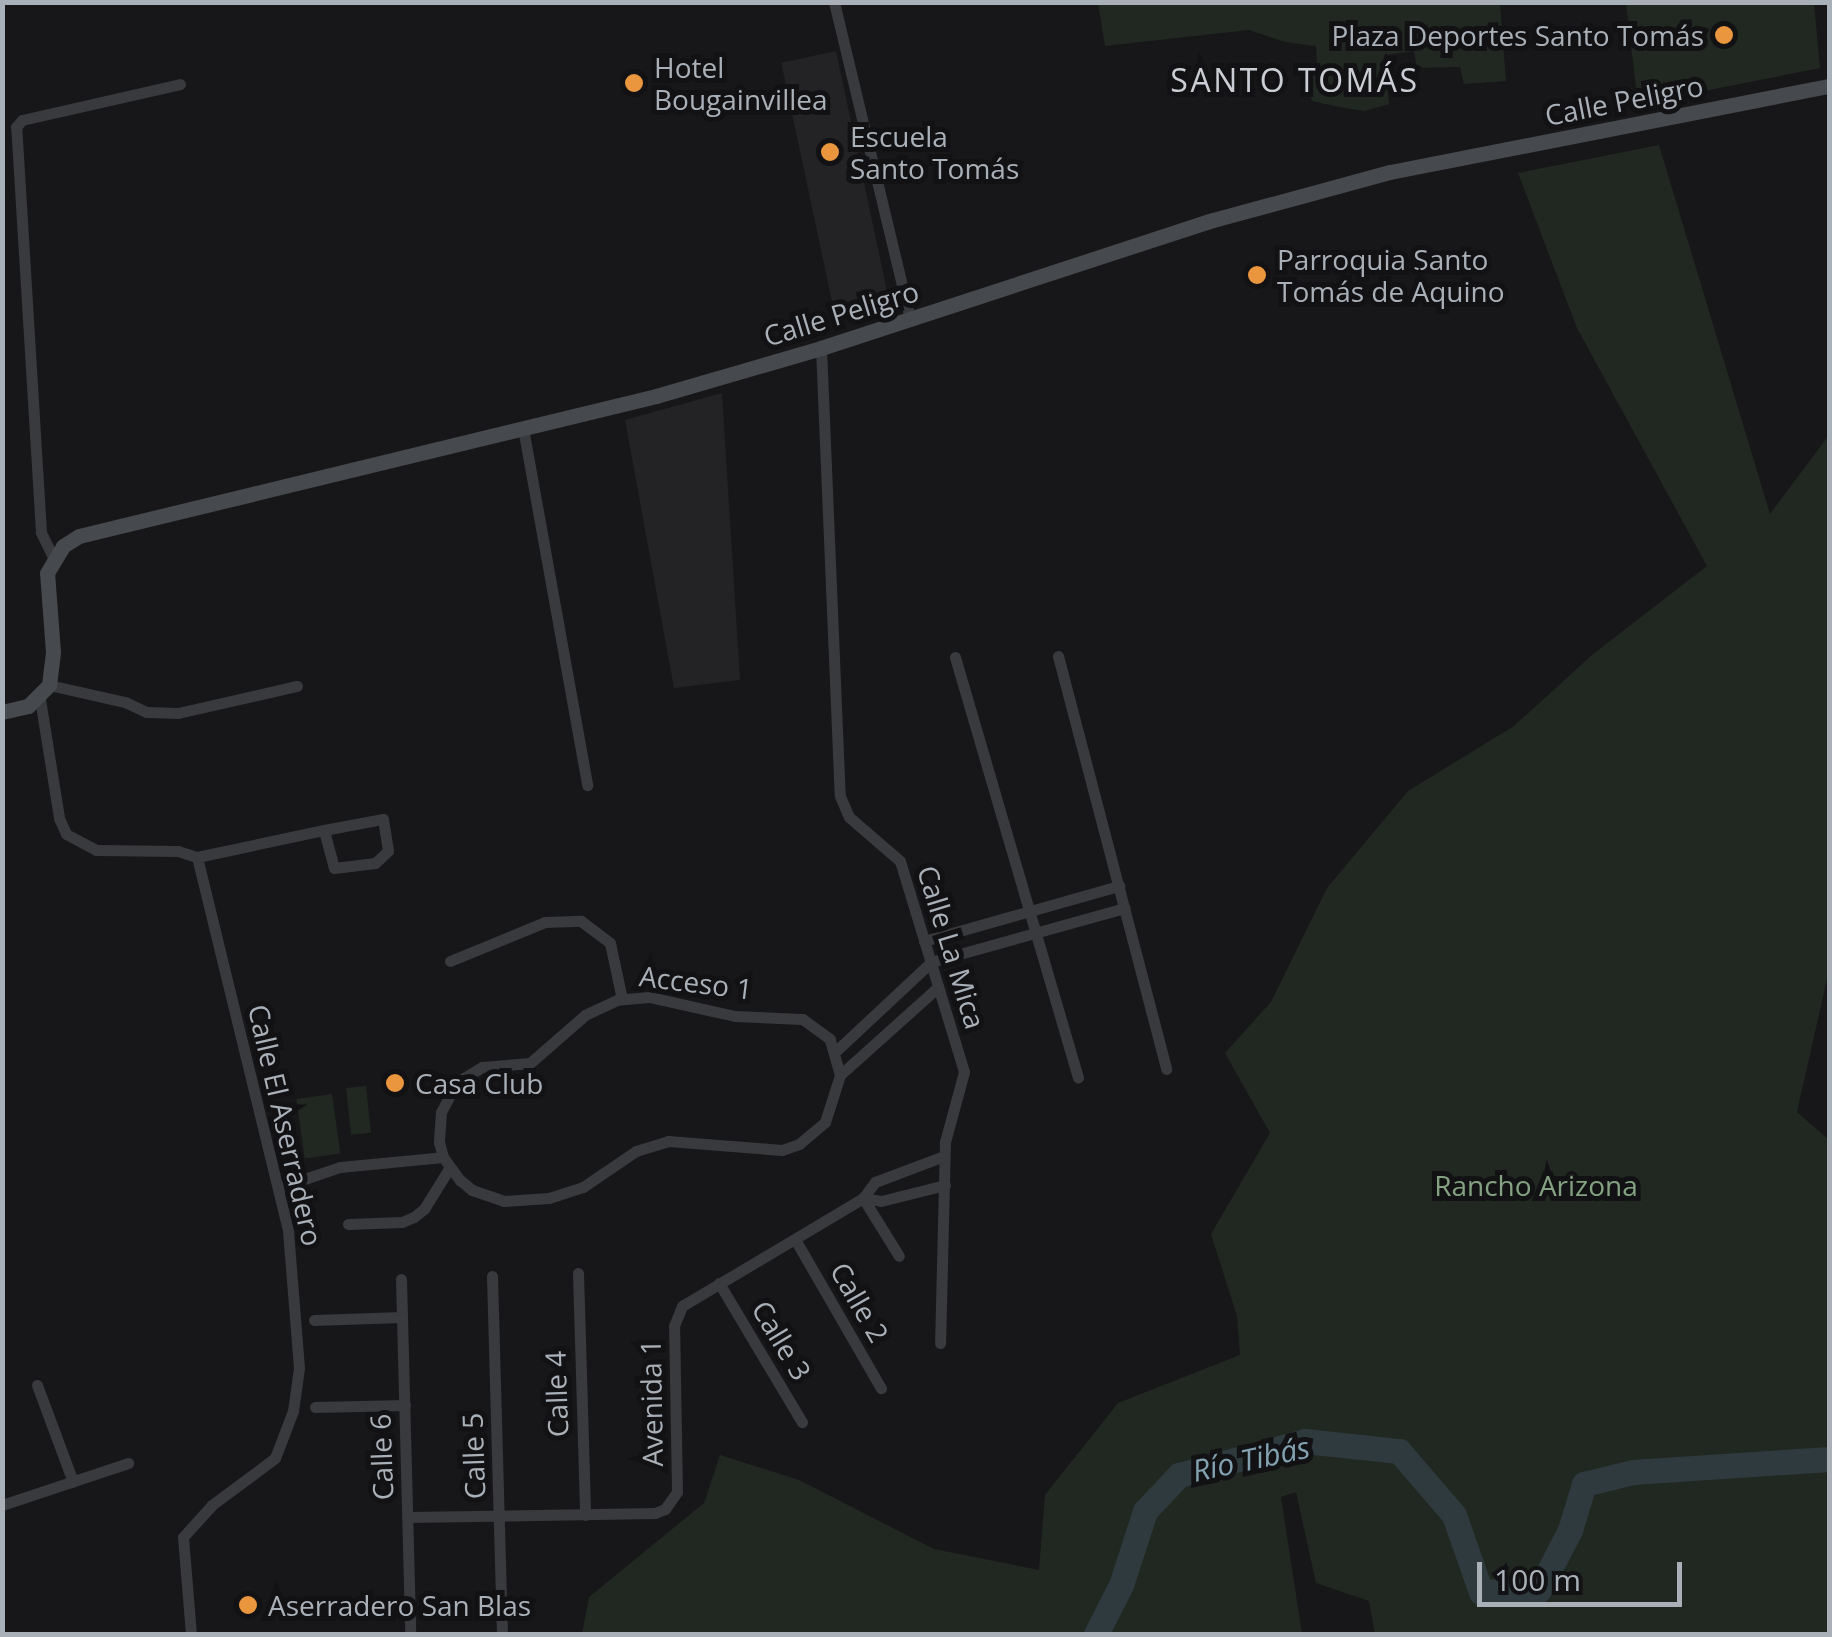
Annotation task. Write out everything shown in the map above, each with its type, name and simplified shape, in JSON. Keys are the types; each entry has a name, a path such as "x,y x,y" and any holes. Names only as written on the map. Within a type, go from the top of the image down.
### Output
{"main road":[{"name":"Calle Peligro","path":"53,558 62,546 90,533 523,428 821,348 1213,220 1390,172 1830,86"},
{"path":"2,712 44,692 53,652 47,587 53,558"}],"street":[{"path":"834,2 910,318"},
{"path":"53,558 42,532 16,127 22,120 180,84"},
{"name":"Calle La Mica","path":"821,348 840,796 849,817 900,861 964,1072 944,1156 940,1344"},
{"path":"523,428 588,785"},
{"path":"1058,656 1166,1068"},
{"path":"955,658 1078,1077"},
{"path":"298,686 162,713 44,692 59,818 66,834 96,850 178,851 197,857 324,830 383,819 388,851 375,863 334,868 324,830"},
{"name":"Calle El Aserradero","path":"191,1634 183,1536 212,1505 276,1458 293,1411 299,1368 288,1231 197,857"},
{"path":"924,941 1119,886"},
{"path":"447,1162 472,1190 516,1200 549,1198 582,1187 636,1152 668,1141 782,1150 799,1144 825,1122 834,1106 840,1075 836,1051 931,962 1124,908"},
{"path":"450,961 545,922 582,921 610,943 622,999"},
{"path":"840,1075 938,987"},
{"name":"Acceso 1","path":"447,1162 440,1112 457,1082 482,1068 530,1063 586,1015 622,999 649,996 735,1016 792,1016 822,1030 836,1051"},
{"name":"Avenida 1","path":"408,1517 654,1514 673,1503 677,1492 674,1326 682,1306 796,1241 863,1198 876,1182 944,1156"},
{"path":"278,1188 340,1166 447,1162"},
{"path":"348,1224 402,1222 414,1217 424,1210 447,1162"},
{"name":"Avenida 1","path":"863,1198 881,1201 944,1185"},
{"path":"863,1198 899,1256"},
{"name":"Calle 2","path":"796,1241 881,1388"},
{"name":"Calle 4","path":"578,1272 584,1515"},
{"name":"Calle 5","path":"492,1276 502,1634"},
{"name":"Calle 6","path":"401,1279 410,1634"},
{"name":"Calle 3","path":"719,1283 802,1422"},
{"path":"314,1320 402,1317"},
{"path":"37,1385 73,1482"},
{"path":"315,1407 405,1405"},
{"path":"2,1506 128,1464"}],"shaded area":[{"name":"Escuela Santo Tomás","path":"836,51 890,307 836,319 781,63"},
{"path":"722,393 740,680 674,688 625,420"}],"green space":[{"path":"1098,3 1500,3 1506,81 1464,84 1460,67 1417,68 1414,51 1384,55 1389,104 1364,111 1339,107 1312,101 1305,79 1307,69 1317,66 1316,46 1285,42 1249,30 1105,46"},
{"name":"Plaza Deportes Santo Tomás","path":"1626,3 1814,3 1820,68 1638,104"},
{"name":"Rancho Arizona","path":"1659,145 1770,514 1829,435 1830,966 1797,1112 1829,1140 1829,1634 1375,1634 1369,1601 1316,1583 1296,1492 1281,1497 1302,1634 582,1634 589,1597 704,1503 720,1455 799,1480 934,1549 1039,1570 1045,1495 1118,1403 1240,1355 1237,1316 1211,1234 1270,1133 1225,1053 1271,1002 1327,888 1408,791 1514,726 1592,655 1707,566 1577,328 1518,173"},
{"path":"366,1086 371,1133 351,1135 346,1088"},
{"path":"332,1094 340,1153 305,1158 296,1099"}],"waterway":[{"name":"Río Tibás","path":"1096,1634 1121,1585 1145,1511 1179,1475 1305,1441 1399,1451 1454,1515 1481,1592 1539,1590 1570,1530 1584,1484 1633,1472 1830,1459"}],"place":[{"name":"Plaza Deportes Santo Tomás","path":"1724,35"},
{"name":"Hotel Bougainvillea","path":"634,83"},
{"name":"Escuela Santo Tomás","path":"830,152"},
{"name":"Parroquia Santo Tomás de Aquino","path":"1257,275"},
{"name":"Casa Club","path":"395,1083"},
{"name":"Aserradero San Blas","path":"248,1605"}],"district":[{"name":"SANTO TOMÁS","path":"1295,80"}]}
